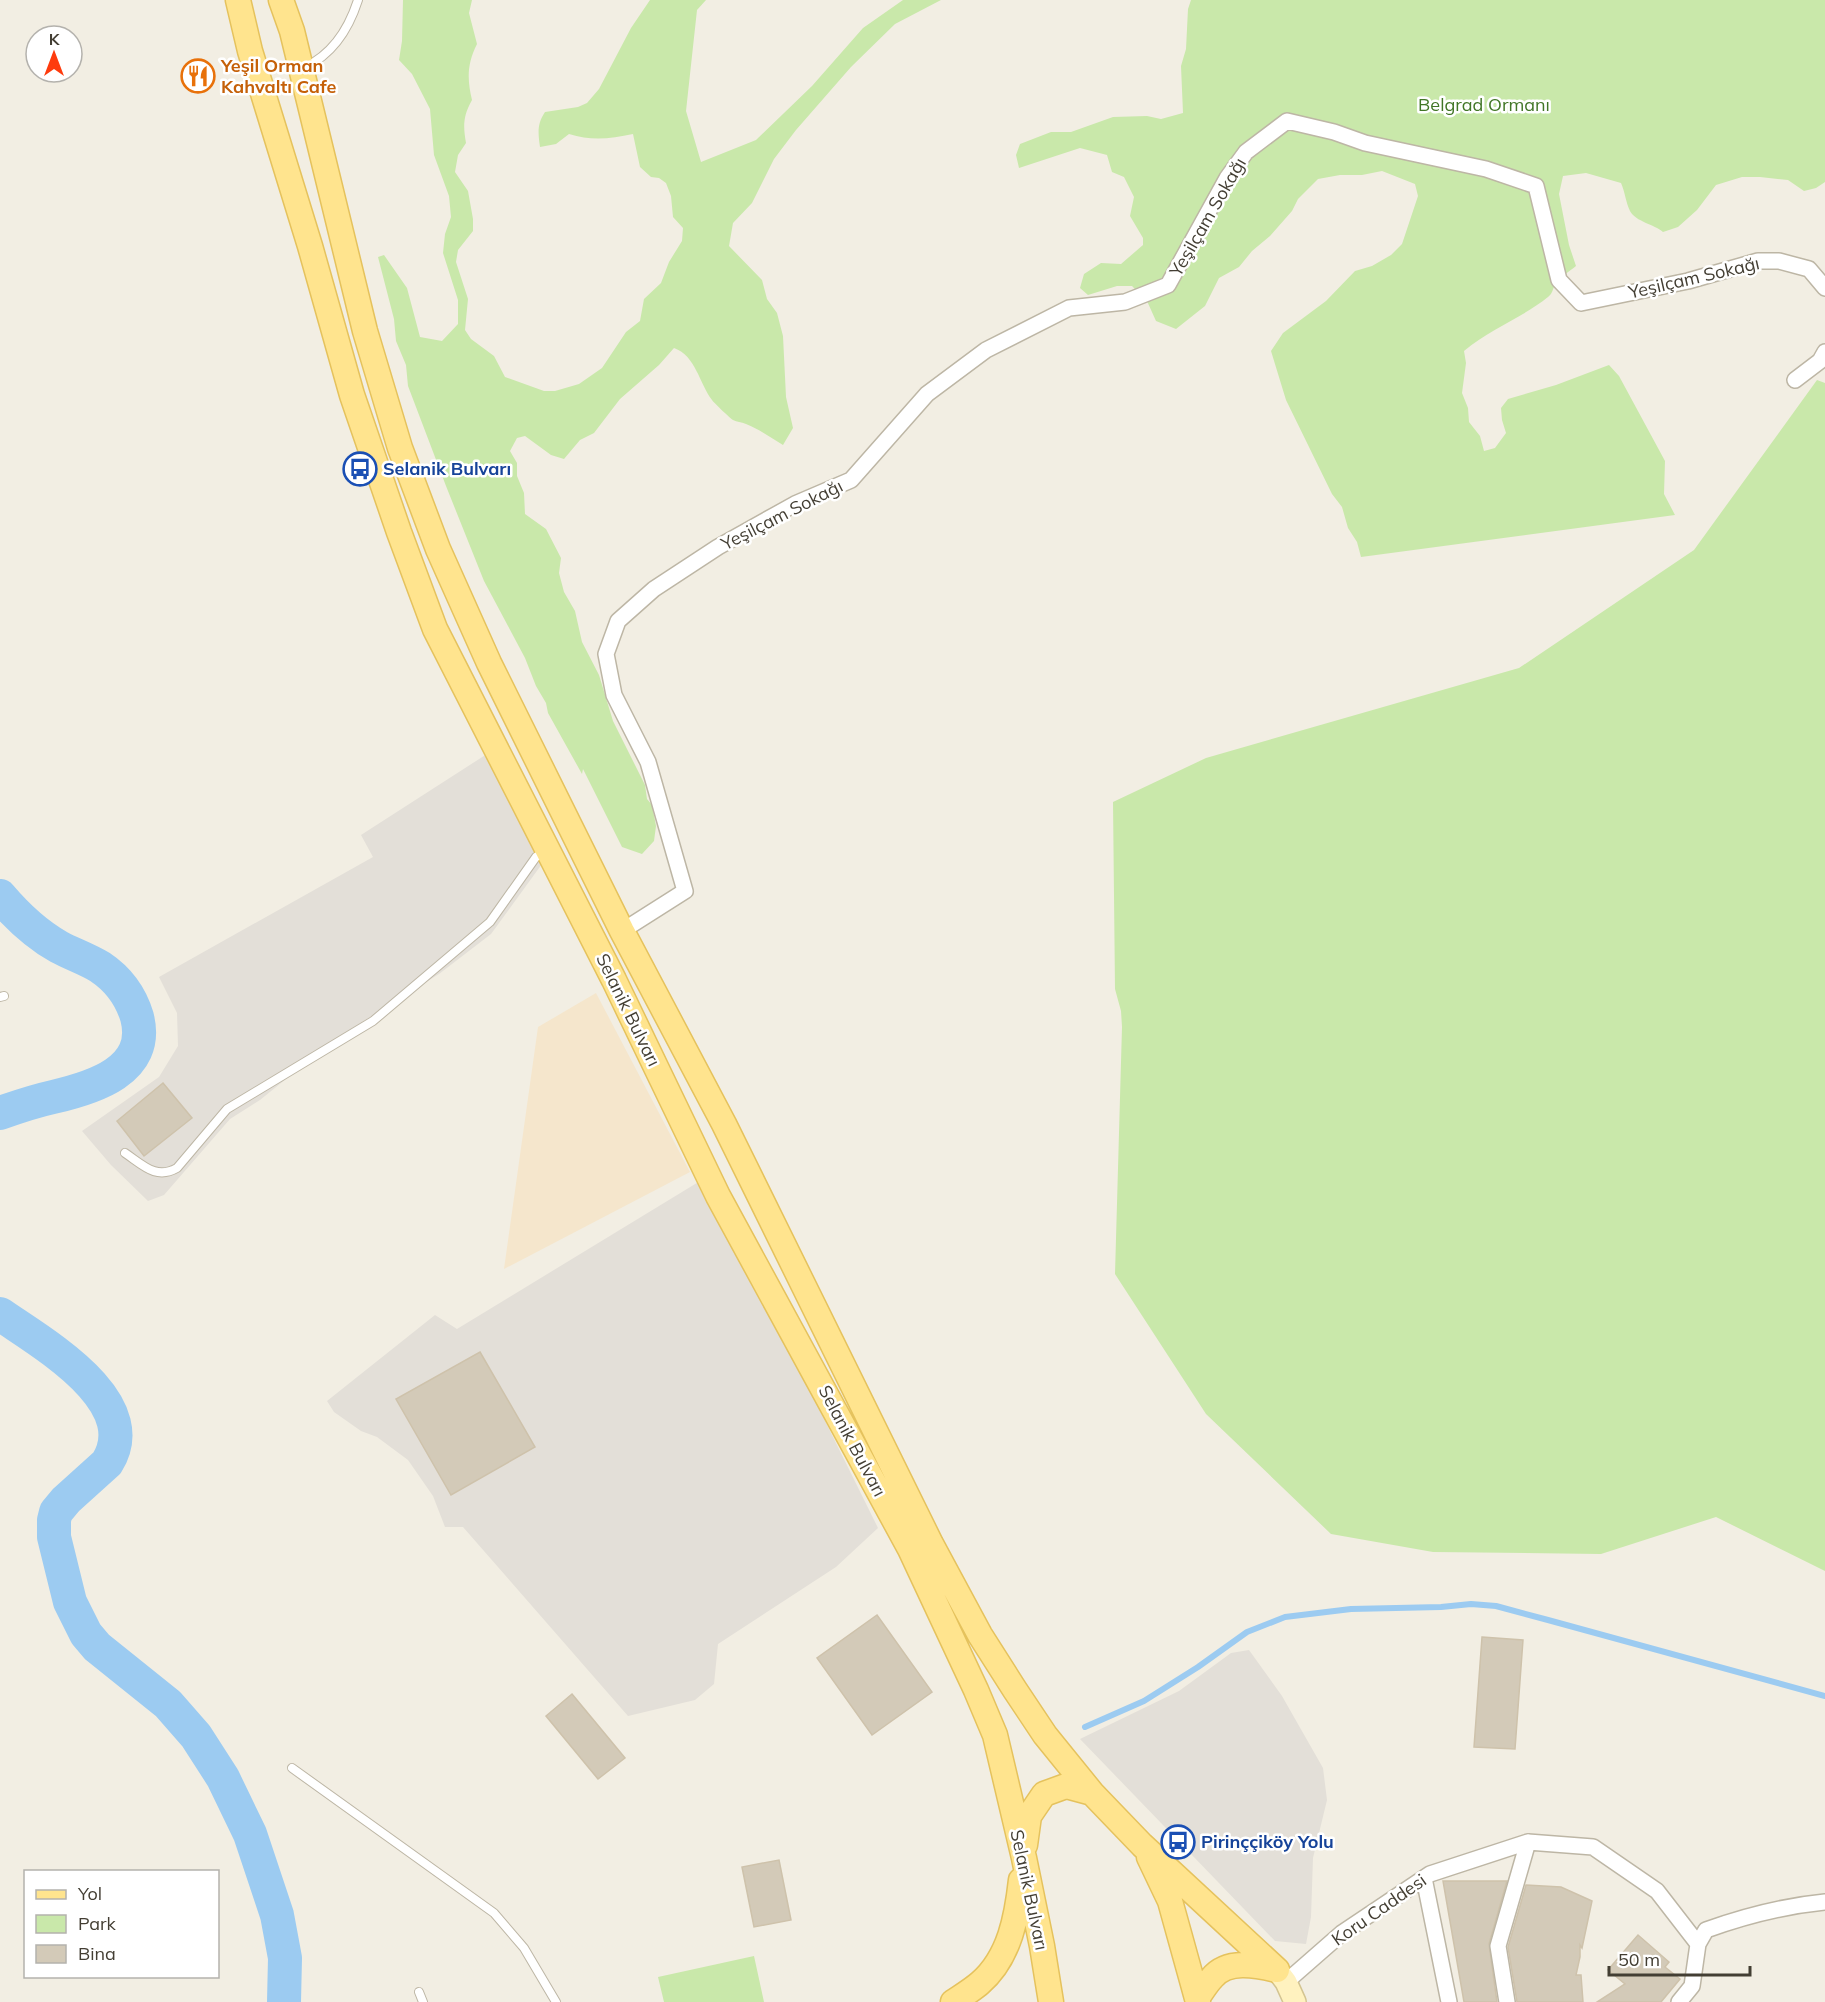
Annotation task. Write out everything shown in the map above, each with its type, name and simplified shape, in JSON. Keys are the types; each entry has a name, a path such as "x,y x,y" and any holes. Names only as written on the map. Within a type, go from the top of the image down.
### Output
{"main road":[{"name":"Selanik Bulvarı","path":"238,0 249,51 310,246 352,395 435,629 614,980 718,1196 910,1549 995,1735 1024,1858 1051,2002"},
{"name":"Selanik Bulvarı","path":"281,0 292,31 365,331 400,448 429,526 489,663 622,932 724,1124 931,1544 980,1635 1046,1735 1092,1793 1143,1845 1281,1976"},
{"path":"953,2002 981,1982 1003,1954 1017,1918 1029,1816 1044,1794 1066,1786 1092,1793"},
{"path":"1143,1845 1170,1901 1198,2000"},
{"path":"1198,2000 1213,1976 1234,1965 1255,1965 1281,1976 1295,2002"}],"street":[{"name":"Yeşilçam Sokağı","path":"622,932 685,891 648,762 614,695 606,654 618,621 654,589 718,547 795,504 851,480 927,394 986,350 1069,308 1125,302 1168,285 1227,178 1246,152 1287,121 1334,132 1365,143 1486,169 1536,186 1559,280 1581,303 1688,281 1758,261 1779,261 1809,269 1825,288"},
{"path":"1795,380 1820,361 1825,352"},
{"path":"1507,2002 1498,1946 1527,1842"},
{"name":"Koru Caddesi","path":"1281,1976 1430,1874 1527,1842 1593,1847 1657,1891 1698,1944"},
{"path":"1424,1878 1449,2002"},
{"path":"1679,2002 1692,1986 1698,1944 1706,1930 1791,1905 1825,1902"}],"lane":[{"path":"301,69 312,64 338,42 358,0"},
{"path":"125,1153 157,1173 168,1173 177,1168 227,1109 373,1021 490,922 536,857 548,850"},
{"path":"292,1768 494,1913 524,1948 556,2002"},
{"path":"419,1992 423,2002"}],"shaded area":[{"path":"490,752 547,857 491,934 439,974 338,1037 260,1100 230,1119 164,1195 148,1201 111,1165 82,1131 159,1077 178,1046 177,1013 159,977 373,857 361,835"},
{"path":"596,993 690,1172 504,1269 538,1027"},
{"path":"705,1178 878,1528 836,1567 718,1644 714,1684 695,1700 628,1716 463,1527 445,1527 433,1496 408,1460 377,1437 361,1431 334,1412 327,1401 435,1315 457,1329"},
{"path":"1249,1650 1282,1696 1323,1768 1327,1800 1313,1858 1311,1917 1306,1944 1275,1941 1080,1739 1179,1691 1231,1653"}],"green space":[{"path":"403,0 472,0 469,13 477,44 471,58 469,72 472,100 464,121 466,143 458,155 455,172 468,191 473,219 473,231 458,250 456,262 468,299 465,330 471,339 494,356 505,377 544,391 555,391 579,384 602,368 626,332 640,321 644,299 661,283 669,262 682,241 683,228 673,217 671,196 666,183 659,178 651,177 640,167 633,134 585,138 569,134 556,144 540,147 539,142 539,125 545,112 578,107 587,103 599,89 631,28 650,0 706,0 697,10 686,111 701,162 756,140 812,86 863,28 903,0 941,0 895,24 851,67 774,159 752,203 733,223 729,246 762,280 767,299 777,313 783,336 786,397 793,428 783,445 756,428 733,420 712,400 692,363 674,348 659,365 620,399 594,433 580,440 564,459 551,455 525,436 517,438 510,451 517,463 517,476 524,493 525,514 546,529 561,558 559,573 564,592 575,611 582,642 599,675 613,721 645,785 647,799 652,805 656,826 654,841 642,854 622,847 583,769 582,774 548,713 546,703 536,686 525,658 484,581 408,386 406,365 396,341 394,319 378,257 384,255 407,288 420,337 442,341 458,324 458,300 443,253 445,234 451,217 449,196 434,155 430,109 412,74 399,60"},
{"name":"Belgrad Ormanı","path":"1191,0 1825,0 1825,182 1816,188 1804,191 1788,180 1760,177 1742,177 1716,185 1697,210 1678,227 1663,232 1633,215 1621,183 1586,173 1563,176 1559,194 1569,245 1576,266 1559,280 1548,297 1484,336 1464,351 1466,363 1462,393 1468,408 1469,422 1480,436 1484,451 1495,448 1506,433 1501,408 1508,399 1556,385 1609,365 1619,376 1665,461 1664,494 1675,515 1361,557 1357,542 1348,528 1342,507 1332,494 1286,400 1271,351 1283,333 1326,301 1355,271 1372,266 1391,255 1402,244 1418,196 1415,184 1382,171 1318,179 1298,199 1292,211 1270,236 1252,251 1239,267 1219,278 1205,306 1176,329 1156,321 1147,301 1132,286 1117,286 1088,295 1080,288 1084,274 1101,263 1121,264 1143,245 1143,238 1130,216 1134,197 1124,177 1112,172 1107,155 1080,148 1019,168 1016,155 1020,144 1051,132 1071,132 1113,117 1147,116 1161,119 1183,113 1181,66 1186,49 1188,9"},
{"path":"1817,380 1825,383 1825,1571 1716,1517 1601,1554 1433,1552 1331,1534 1206,1414 1115,1274 1122,1027 1121,1011 1115,989 1113,802 1206,758 1519,668 1694,550"},
{"path":"754,1956 764,2002 664,2002 658,1977"}],"building":[{"path":"163,1083 192,1118 144,1156 117,1121"},
{"path":"480,1352 535,1447 451,1495 396,1399"},
{"path":"877,1615 932,1692 872,1735 817,1658"},
{"path":"1482,1637 1523,1640 1515,1749 1474,1747"},
{"path":"572,1694 625,1758 598,1779 546,1716"},
{"path":"779,1860 791,1920 754,1927 742,1867"},
{"path":"1443,1881 1507,1881 1489,1944 1497,2002 1464,2002"},
{"path":"1526,1885 1561,1887 1592,1901 1582,1948 1580,1945 1576,1975 1581,1975 1583,2002 1517,2002 1508,1947"},
{"path":"1638,1935 1669,1962 1665,1967 1680,1979 1661,2002 1597,2002 1625,1984 1608,1970"}],"waterway":[{"path":"0,896 42,936 59,947 90,961 113,977 131,1002 137,1017 139,1036 135,1051 127,1064 115,1074 85,1088 0,1113"},
{"path":"0,1314 62,1357 83,1376 101,1396 112,1418 115,1440 107,1463 66,1500 56,1512 54,1520 54,1537 70,1602 86,1634 97,1647 168,1704 196,1736 223,1778 250,1834 277,1915 285,1958 284,2002"},
{"path":"1085,1727 1144,1701 1198,1667 1247,1632 1285,1617 1351,1609 1471,1604 1496,1606 1825,1696"}],"place":[{"name":"Yeşil Orman Kahvaltı Cafe","path":"198,76"},
{"name":"Selanik Bulvarı","path":"360,469"},
{"name":"Pirinççiköy Yolu","path":"1178,1842"}]}
